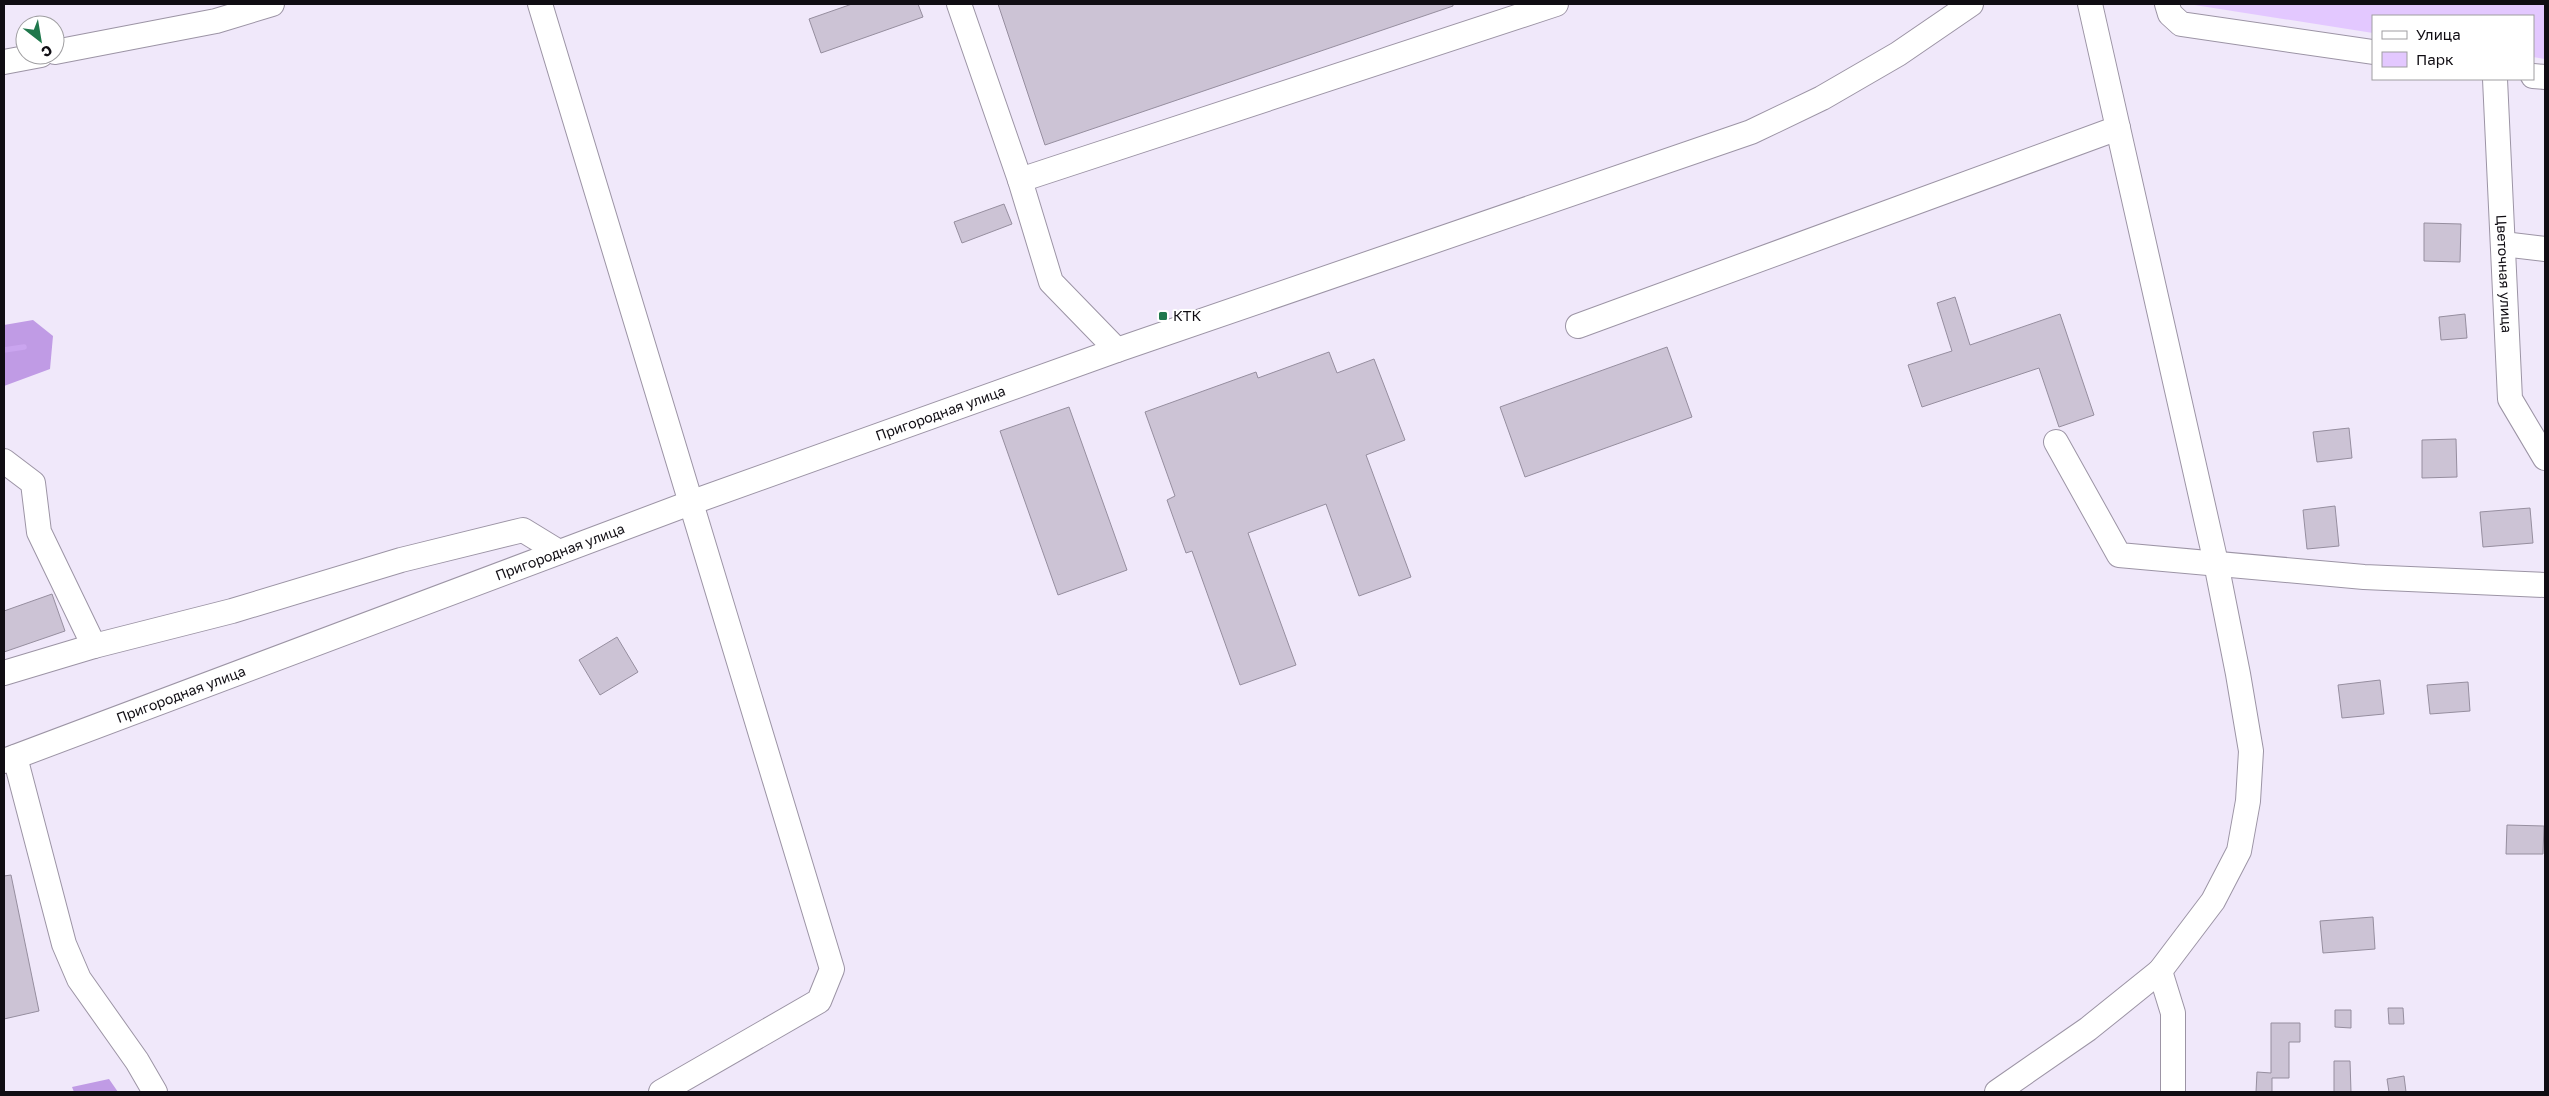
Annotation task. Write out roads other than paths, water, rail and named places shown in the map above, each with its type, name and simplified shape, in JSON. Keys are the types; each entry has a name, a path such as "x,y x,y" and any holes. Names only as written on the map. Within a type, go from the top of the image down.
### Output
{"street":[{"path":"65,50 216,21 272,4"},
{"path":"540,4 832,969 819,1001 661,1092"},
{"path":"959,4 1020,180 1050,282 1117,350"},
{"path":"1020,180 1556,4"},
{"name":"Пригородная улица","path":"10,759 690,503 1117,350 1751,132 1822,98 1898,54 1971,4"},
{"path":"1997,1092 2088,1029 2160,971 2213,901 2239,851 2248,801 2251,751 2216,563 2090,4"},
{"path":"2167,4 2170,14 2180,24 2372,52"},
{"name":"Цветочная улица","path":"2495,80 2510,399 2545,458"},
{"path":"1578,326 2118,128"},
{"path":"2503,244 2545,249"},
{"path":"2056,442 2119,555 2364,577 2545,585"},
{"path":"4,461 33,483 39,532 94,646"},
{"path":"4,672 94,646 232,611 401,560 523,530 559,552"},
{"path":"10,759 64,944 78,979 137,1061 155,1092"},
{"path":"2160,971 2173,1013 2173,1092"}],"waterway":[{"path":"4,350 24,347"}],"place":[{"name":"КТК","path":"1163,316"}]}
